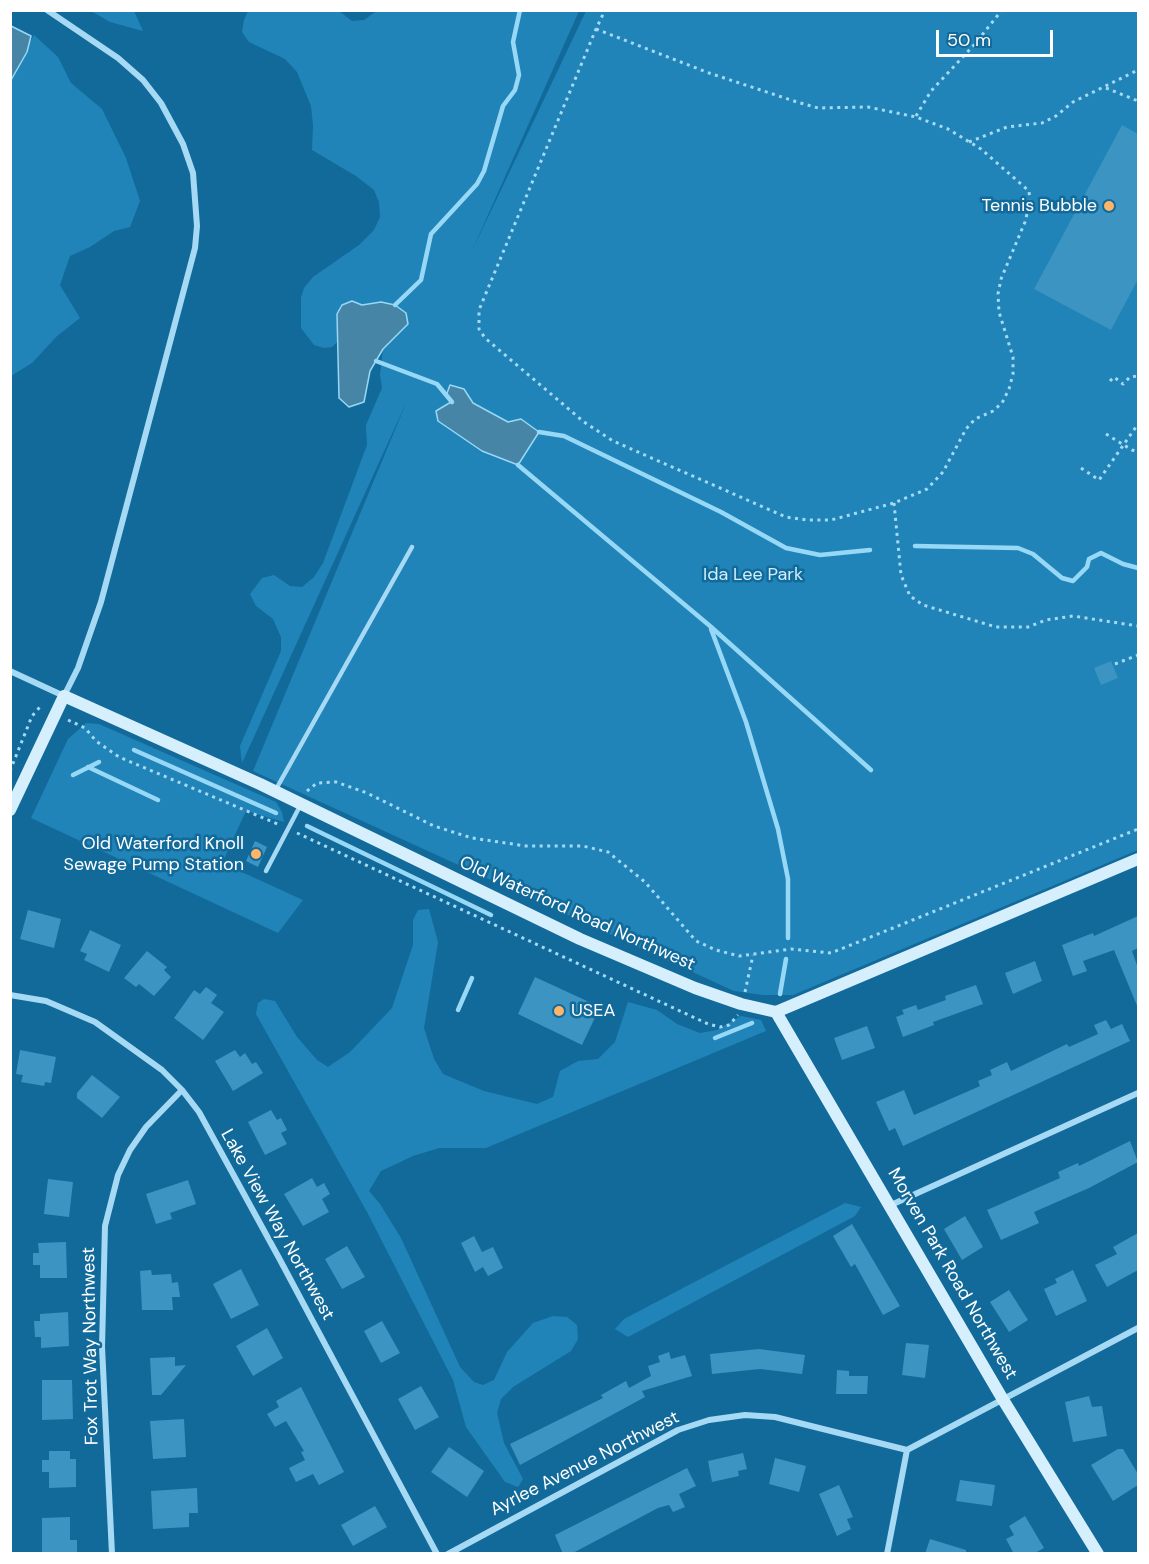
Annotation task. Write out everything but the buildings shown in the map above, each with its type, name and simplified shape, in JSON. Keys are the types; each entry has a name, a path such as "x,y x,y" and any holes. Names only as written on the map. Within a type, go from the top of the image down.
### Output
{"street":[{"path":"10,810 78,668 101,602 195,248 197,201 193,173 183,144 161,103 142,80 118,58 47,10"},
{"name":"Old Waterford Road Northwest","path":"10,671 301,803 570,934 741,1004 776,1012"},
{"path":"776,1012 1138,859"},
{"name":"Lake View Way Northwest","path":"10,995 46,1001 95,1022 162,1070 199,1112 437,1554"},
{"name":"Morven Park Road Northwest","path":"776,1012 1002,1398 1098,1554"},
{"name":"Fox Trot Way Northwest","path":"112,1554 102,1347 105,1227 110,1200 130,1150 146,1126 182,1090"},
{"path":"891,1205 1138,1093"},
{"path":"887,1554 907,1450 1138,1328"},
{"name":"Ayrlee Avenue Northwest","path":"448,1554 678,1430 709,1420 745,1415 775,1417 907,1450"}],"lane":[{"path":"274,791 412,547"},
{"path":"266,871 301,803"}],"path":[{"path":"596,29 699,69 818,108 868,107 916,117 948,129 969,142 1029,191 1030,202 1025,222 1001,279 998,294 999,312 1013,357 1013,374 1002,403 993,411 975,419 966,429 943,472 927,489 894,503 831,520 786,517 613,441 584,422 485,338 479,329 479,310 596,29 605,10"},
{"path":"916,117 931,91 974,45 1002,10"},
{"path":"969,142 1007,127 1042,123 1056,116 1073,102 1106,88 1138,70"},
{"path":"1106,88 1138,101"},
{"path":"1110,381 1114,377 1123,384 1130,377 1138,376"},
{"path":"1081,468 1099,480 1138,424"},
{"path":"1106,434 1138,452"},
{"path":"894,503 900,575 910,596 922,605 996,627 1028,627 1046,620 1073,616 1138,627"},
{"path":"1115,664 1138,655"},
{"path":"10,771 32,716 40,707 85,728 96,741 119,757 288,828 451,907 634,988 708,1024 720,1027 729,1025 736,1019 753,955"},
{"path":"301,803 308,790 317,783 336,783 367,793 434,826 472,838 526,846 583,846 608,852 645,882 696,940 732,954 753,955 791,949 831,953 1138,829"}],"green space":[{"name":"Ida Lee Park","path":"378,10 579,11 471,253 586,11 1138,11 1138,850 793,995 763,995 734,991 253,771 407,401 242,763 240,746 281,651 281,637 273,619 256,606 250,594 262,578 274,575 290,586 302,587 314,577 323,563 367,445 366,425 382,388 380,375 383,349 408,324 381,302 362,305 352,301 337,314 338,341 332,347 324,348 314,345 301,328 301,298 304,288 313,277 359,245 374,230 380,217 379,202 374,190 356,176 312,150 311,106 297,72 285,59 249,42 242,32 244,20 248,11 339,11 352,21 364,20"},
{"path":"91,11 134,11 143,31 110,22"},
{"path":"34,35 58,57 71,83 102,109 126,158 140,201 130,227 114,231 90,247 70,256 60,285 80,318 57,336 32,363 11,376 11,77"},
{"path":"86,723 99,724 276,802 282,812 284,822 246,811 222,863 303,900 278,933 31,818 68,739"},
{"path":"429,909 438,942 424,1028 434,1059 443,1074 484,1091 537,1104 553,1097 560,1071 578,1061 598,1059 615,1042 628,1002 657,1010 677,1024 700,1033 717,1030 741,1016 761,1020 766,1031 486,1148 439,1148 413,1156 381,1171 369,1191 401,1238 460,1367 474,1382 483,1385 494,1380 507,1352 533,1323 553,1316 567,1317 577,1325 578,1339 571,1351 513,1387 501,1399 497,1413 504,1443 523,1479 518,1487 505,1482 466,1427 453,1380 367,1212 256,1014 258,1003 264,999 275,1001 297,1037 317,1060 328,1067 350,1052 392,1008 413,945 413,920 418,910"},
{"path":"845,1203 861,1207 855,1216 628,1337 615,1329 624,1319"}],"shaded area":[{"path":"11,26 31,36 27,52 11,80"},
{"path":"352,301 362,305 381,302 395,305 406,313 408,324 383,349 370,371 364,402 349,407 339,398 337,314 342,305"},
{"path":"450,385 464,389 473,403 508,422 521,419 539,432 518,465 482,451 438,421 436,411 451,402 446,396"}],"waterway":[{"path":"395,305 421,280 431,234 477,184 484,171 503,106 515,90 519,75 513,42 520,10"},
{"path":"376,361 437,384 452,402"},
{"path":"539,432 564,436 721,512 786,548 820,555 870,550"},
{"path":"518,465 710,626 871,770"},
{"path":"915,546 1018,548 1033,554 1062,578 1073,581 1087,567 1089,559 1101,553 1123,564 1138,568"},
{"path":"711,629 746,722 778,829 788,879 788,938"},
{"path":"134,750 276,813"},
{"path":"73,775 99,762"},
{"path":"88,767 158,800"},
{"path":"307,826 491,915"},
{"path":"780,994 786,959"},
{"path":"458,1010 472,978"},
{"path":"715,1038 752,1023"}],"place":[{"name":"Tennis Bubble","path":"1109,206"},
{"name":"Old Waterford Knoll Sewage Pump Station","path":"256,854"},
{"name":"USEA","path":"559,1011"}]}
